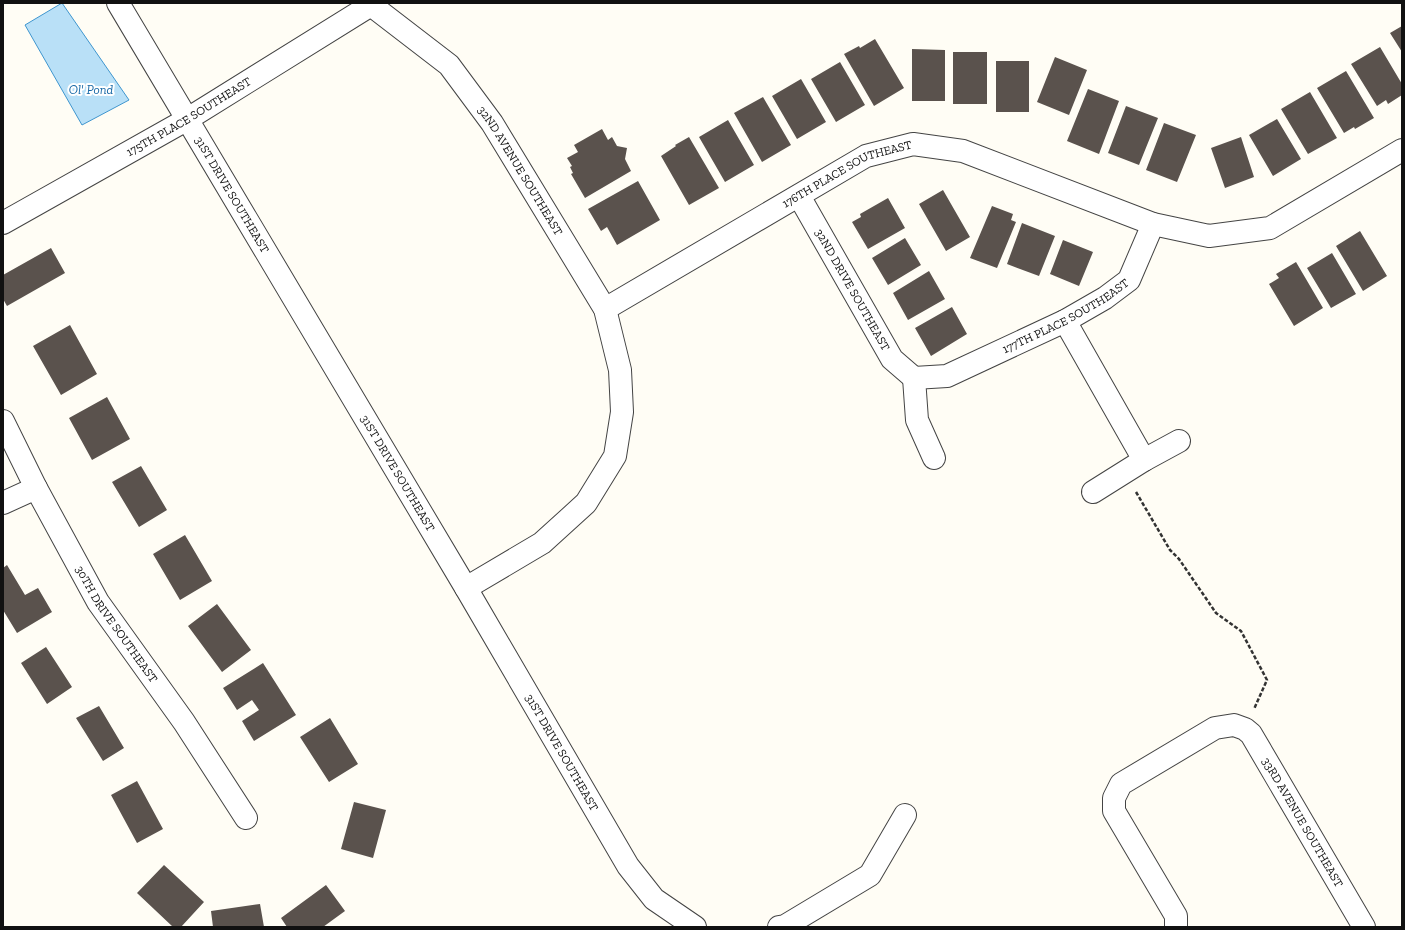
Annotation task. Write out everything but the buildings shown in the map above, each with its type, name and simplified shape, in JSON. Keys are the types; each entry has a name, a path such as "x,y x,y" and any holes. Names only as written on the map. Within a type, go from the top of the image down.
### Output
{"street":[{"name":"31ST DRIVE SOUTHEAST","path":"118,3 186,120 466,588 628,866 654,899 695,927"},
{"name":"175TH PLACE SOUTHEAST","path":"3,223 186,120 371,4"},
{"name":"32ND AVENUE SOUTHEAST","path":"371,4 449,65 492,123 605,308 620,370 622,412 614,456 586,503 542,543 466,588"},
{"name":"176TH PLACE SOUTHEAST","path":"605,308 866,156 914,144 963,151 1153,224"},
{"path":"1153,224 1209,236 1270,228 1402,150"},
{"name":"32ND DRIVE SOUTHEAST","path":"799,196 892,359 914,378"},
{"name":"177TH PLACE SOUTHEAST","path":"914,378 947,376 1065,321 1105,298 1129,280 1153,224"},
{"path":"1065,321 1144,460"},
{"path":"914,378 917,420 934,458"},
{"name":"30TH DRIVE SOUTHEAST","path":"3,421 36,488 98,602 184,722 246,818"},
{"path":"1093,492 1144,460 1179,441"},
{"path":"3,503 36,488"},
{"path":"1176,922 1114,811 1114,798 1121,784 1214,728 1240,727"},
{"name":"33RD AVENUE SOUTHEAST","path":"1240,727 1251,734 1364,927"},
{"path":"779,927 785,926 870,875 905,815"}],"path":[{"path":"1124,473 1170,550 1179,558 1216,613 1241,631 1267,680 1240,727"}],"water":[{"name":"Ol' Pond","path":"62,3 129,100 82,125 25,25"}]}
